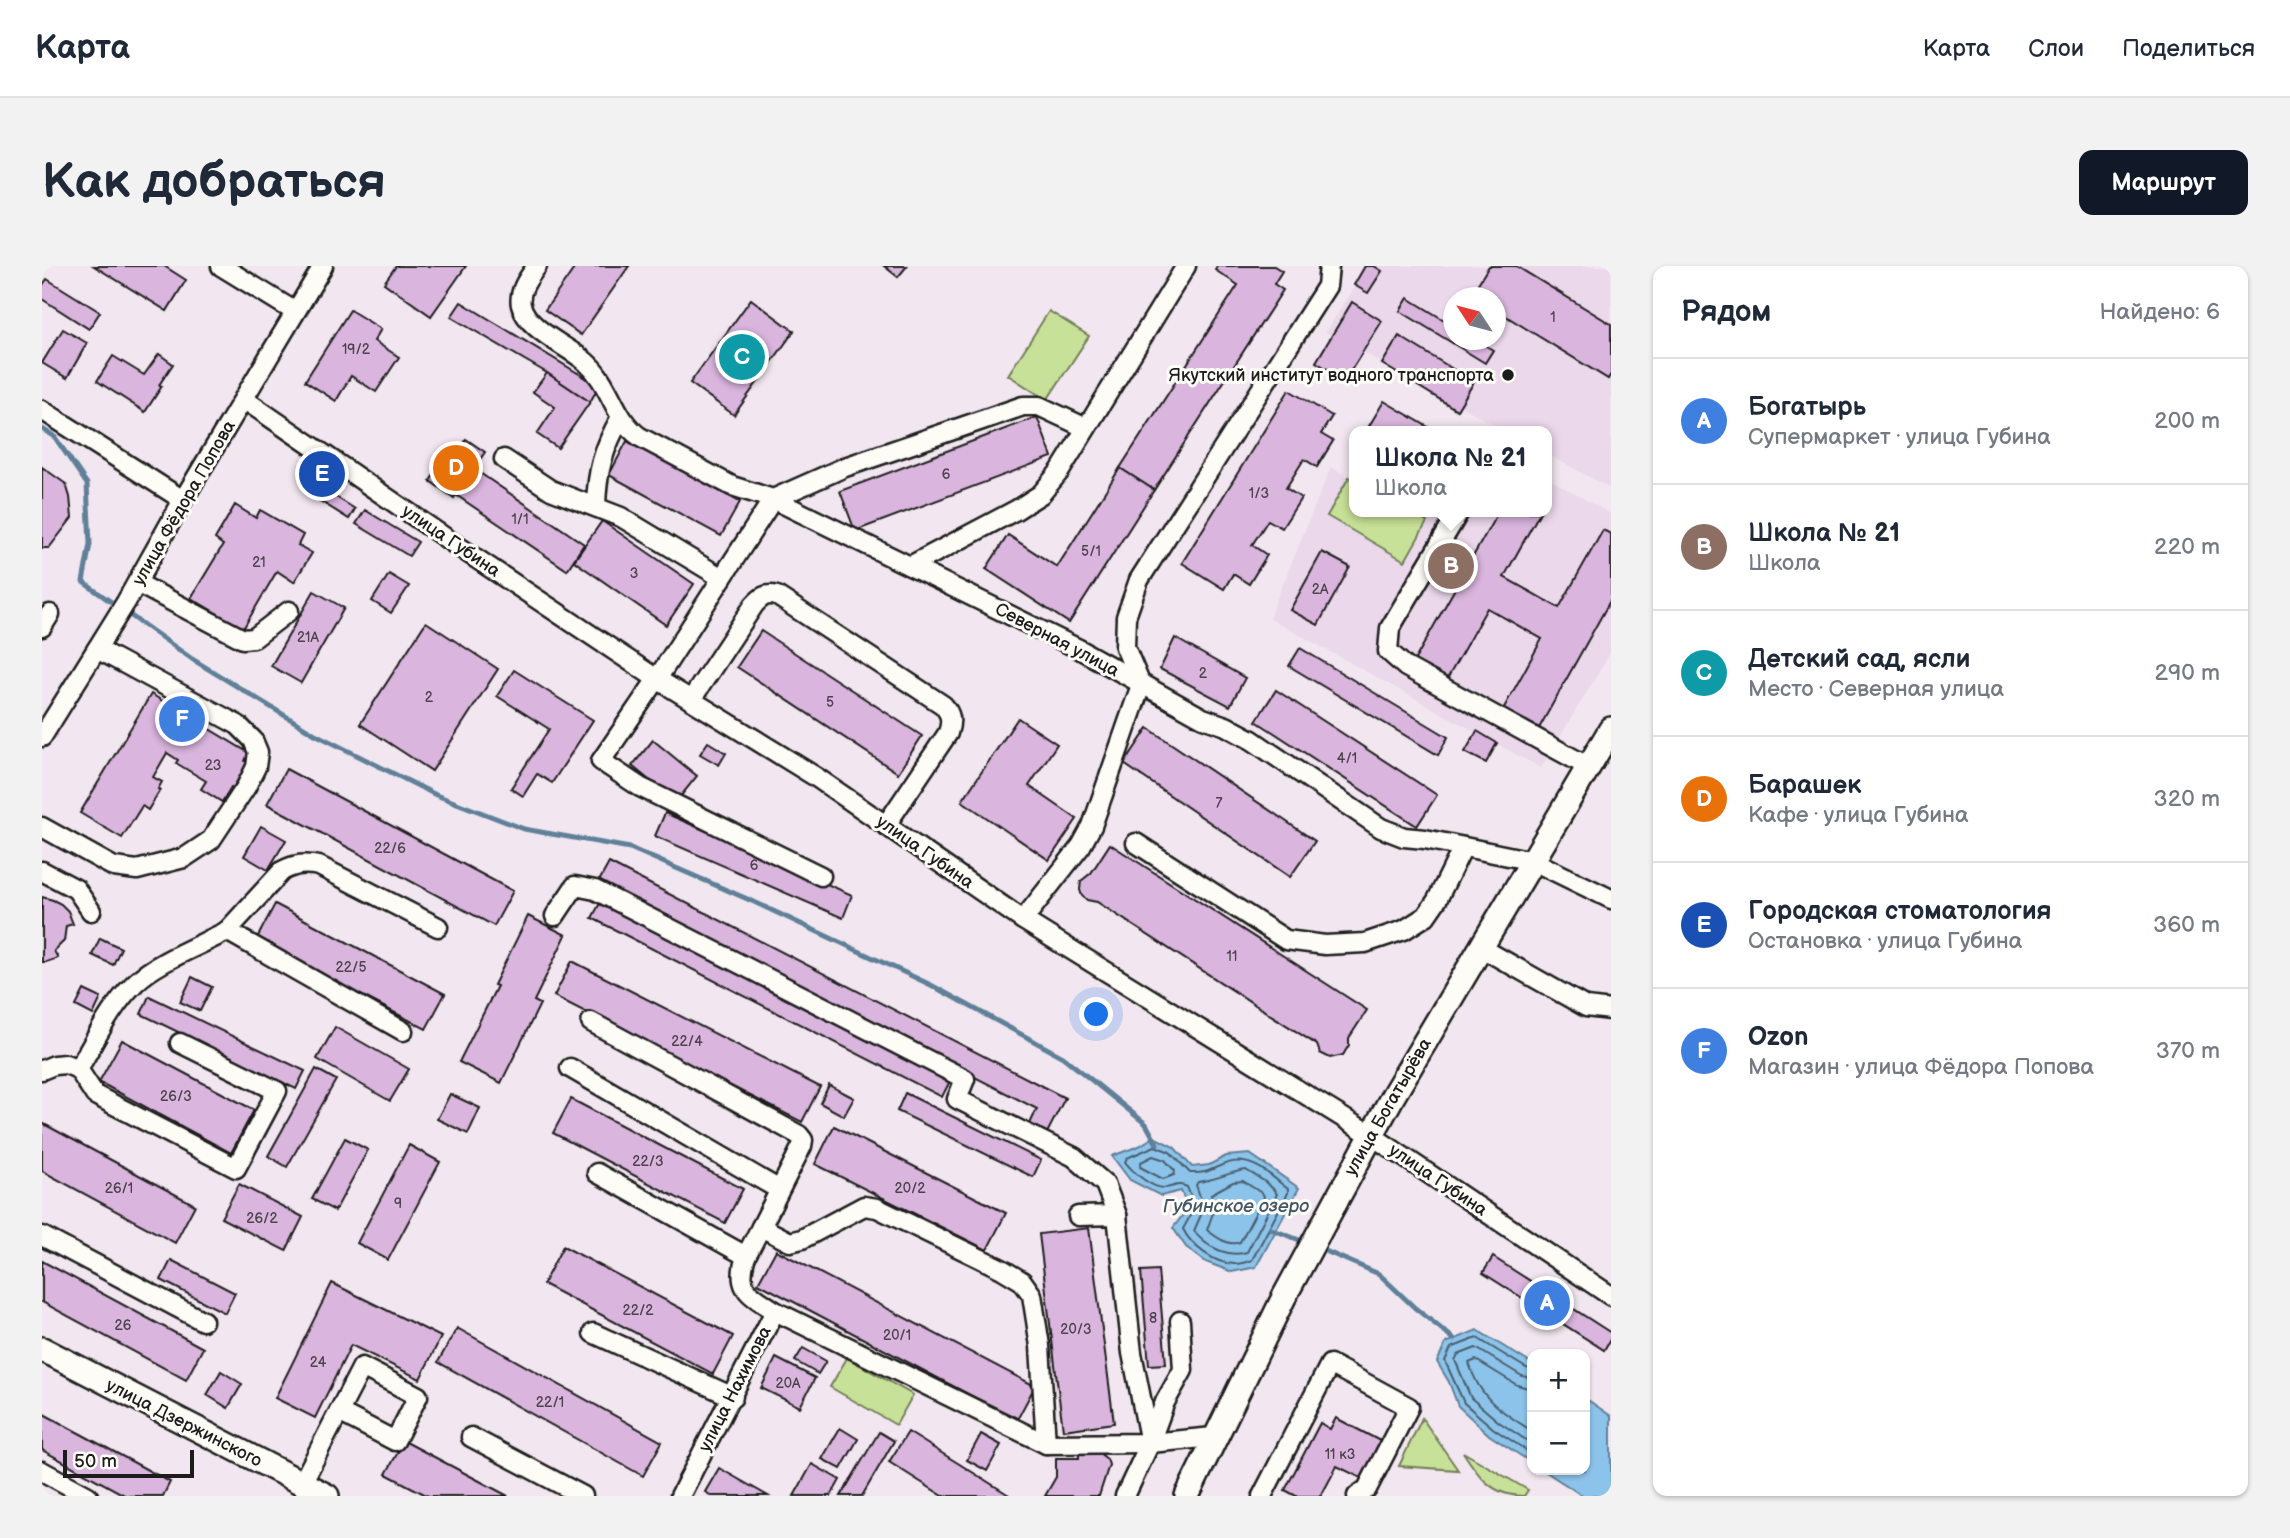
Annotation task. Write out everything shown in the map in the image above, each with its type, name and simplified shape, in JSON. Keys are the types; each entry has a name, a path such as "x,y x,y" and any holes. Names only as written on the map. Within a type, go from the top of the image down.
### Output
{"main road":[{"name":"улица Богатырёва","path":"1187,1496 1284,1297 1371,1135 1587,766 1611,730"},
{"name":"улица Дзержинского","path":"42,1349 327,1496"}],"street":[{"path":"221,266 294,311"},
{"name":"улица Фёдора Попова","path":"42,737 137,583 183,500 323,266"},
{"path":"537,266 522,292 521,304 526,316 599,375 621,417 600,463 596,506"},
{"path":"910,566 1041,494 1060,471 1186,266"},
{"path":"1023,920 1081,846 1092,826 1141,685 1125,647 1126,617 1139,580 1327,286 1329,266"},
{"name":"улица Губина","path":"245,400 464,551 657,679 817,777 1023,920 1371,1135 1611,1296"},
{"path":"821,876 639,787 601,761 773,499 845,467 1023,406 1039,406 1086,428"},
{"path":"42,410 183,500"},
{"name":"Северная улица","path":"621,417 629,429 640,437 732,486 773,499 1079,649 1203,718 1226,726 1252,740 1381,828 1404,837 1533,860 1611,899"},
{"path":"503,459 551,490 621,517 722,578"},
{"path":"1456,517 1390,628 1388,651 1406,667 1587,766"},
{"path":"137,583 243,639 254,638 289,611"},
{"path":"691,700 754,605 761,597 770,594 778,596 943,705 949,712 952,723 948,733 886,825"},
{"path":"42,827 114,867 137,870 184,858 211,840 256,767 258,752 253,740 239,725 97,649"},
{"path":"1136,843 1286,940 1325,945 1365,943 1404,930 1426,916 1437,900 1463,847"},
{"path":"79,1069 118,1001 138,980 227,931 282,871 292,865 307,863 319,866 438,927"},
{"path":"42,871 76,889 91,911"},
{"path":"555,916 575,886 595,890 965,1079 957,1098 1074,1157 1105,1184 1117,1215 1132,1353 1150,1443"},
{"path":"227,931 403,1031"},
{"path":"1480,947 1577,1003 1586,1007 1611,1010"},
{"path":"591,1022 799,1135 803,1140 746,1256 597,1173"},
{"path":"42,1070 66,1064 79,1069 95,1095 236,1168 277,1091 180,1043"},
{"path":"570,1068 778,1189"},
{"path":"761,1227 790,1242 802,1239 864,1206 877,1208 1002,1269 1022,1282 1032,1295 1040,1346 1045,1444"},
{"path":"1078,1216 1117,1215"},
{"path":"42,1236 203,1321"},
{"name":"улица Нахимова","path":"680,1496 775,1311 747,1291 741,1272 746,1256"},
{"path":"775,1311 1045,1444 1150,1443 1214,1437"},
{"path":"1125,1496 1150,1443 1165,1402 1183,1370 1180,1321"},
{"path":"593,1333 733,1397"},
{"path":"1262,1496 1330,1364 1409,1407 1367,1489 1357,1496"},
{"path":"302,1483 362,1367 418,1396 395,1441 339,1412"},
{"path":"471,1437 583,1496"},
{"path":"42,1471 88,1496"}],"shaded area":[{"name":"Якутский институт водного транспорта","path":"1367,266 1611,266 1611,489 1552,457 1552,426 1497,426 1326,332"},
{"path":"1331,467 1349,478 1349,517 1552,517 1552,481 1611,514 1611,652 1541,768 1269,618"}],"green space":[{"path":"1049,311 1089,336 1047,400 1008,375"},
{"path":"1349,477 1349,517 1418,517 1427,522 1405,561 1327,516"},
{"path":"847,1358 913,1395 896,1425 830,1387"},
{"path":"1422,1418 1458,1470 1399,1466"},
{"path":"1463,1452 1528,1490 1524,1496 1495,1489 1481,1477"}],"water":[{"name":"Губинское озеро","path":"1154,1137 1174,1147 1192,1167 1209,1165 1226,1156 1250,1154 1299,1188 1256,1267 1232,1272 1206,1262 1186,1247 1173,1228 1188,1208 1181,1191 1161,1196 1130,1180 1112,1156"},
{"path":"1477,1330 1527,1361 1527,1460 1489,1435 1458,1406 1449,1382 1437,1362 1446,1343"},
{"path":"1590,1401 1611,1416 1611,1496 1583,1496 1551,1475 1590,1475"}],"building":[{"path":"94,266 164,266 186,280 167,311"},
{"path":"396,266 466,266 431,316 384,283"},
{"path":"576,266 629,266 581,335 545,310"},
{"path":"884,266 907,266 898,277"},
{"path":"1217,266 1274,266 1282,271 1274,284 1283,290 1154,490 1120,468 1238,285 1215,270"},
{"path":"1365,266 1374,266 1382,271 1368,293 1354,285"},
{"path":"1489,266 1516,266 1611,324 1611,374 1608,379 1506,316 1506,287 1476,287"},
{"path":"47,279 100,312 89,329 42,299 42,286"},
{"path":"1408,298 1443,319 1443,337 1400,311"},
{"path":"751,299 794,331 734,415 690,383"},
{"path":"461,302 599,386 590,402 547,373 451,317"},
{"path":"1352,302 1382,321 1345,380 1316,362"},
{"path":"350,310 381,329 374,341 399,357 376,392 351,376 336,401 305,381"},
{"path":"63,329 87,343 67,378 42,363"},
{"path":"1399,336 1474,382 1457,410 1382,364"},
{"path":"1464,350 1493,350 1485,363"},
{"path":"159,354 173,364 145,412 97,381 113,356 144,375"},
{"path":"547,373 590,402 558,448 537,434 555,407 533,392"},
{"path":"1289,390 1332,416 1321,434 1333,441 1317,467 1304,459 1286,488 1301,498 1282,528 1268,520 1252,545 1267,555 1249,584 1233,574 1224,589 1182,563"},
{"path":"1384,401 1426,426 1369,426"},
{"path":"1037,417 1052,457 855,531 840,491"},
{"path":"466,439 485,452 454,498 430,481 441,464 447,468"},
{"path":"627,441 740,502 721,536 609,475"},
{"path":"42,467 66,484 72,518 49,548 42,548"},
{"path":"1120,468 1154,490 1069,623 986,569 1008,535 1057,567"},
{"path":"474,469 584,544 567,570 456,495"},
{"path":"314,483 355,509 349,519 307,493"},
{"path":"235,505 256,518 260,510 303,535 298,545 312,553 294,582 277,571 243,629 191,598 223,545 215,539"},
{"path":"365,510 418,542 409,556 356,524"},
{"path":"1495,517 1537,517 1504,577 1559,608 1603,530 1611,534 1611,599 1537,732 1501,713 1542,639 1487,608 1446,681 1413,663"},
{"path":"602,521 694,584 666,625 574,561"},
{"path":"1322,552 1350,567 1318,625 1290,610"},
{"path":"389,574 409,586 391,613 372,601"},
{"path":"314,591 344,608 301,683 271,666"},
{"path":"426,622 498,669 432,771 360,724"},
{"path":"761,631 922,736 898,773 737,667"},
{"path":"1175,638 1245,678 1230,706 1160,669"},
{"path":"1300,648 1448,737 1438,755 1289,666"},
{"path":"514,670 593,720 552,783 537,774 523,796 511,788 549,729 497,696"},
{"path":"1276,690 1437,795 1417,826 1256,721"},
{"path":"151,694 249,753 245,761 248,763 222,802 201,789 206,781 176,763 178,760 167,753 153,777 162,782 158,789 160,790 148,810 142,806 122,838 80,813"},
{"path":"1018,718 1057,744 1029,786 1077,819 1049,860 962,801"},
{"path":"1148,728 1315,841 1290,877 1124,764"},
{"path":"1477,731 1497,743 1486,763 1465,752"},
{"path":"653,740 697,776 676,802 632,766"},
{"path":"708,742 726,753 719,765 700,754"},
{"path":"286,769 513,891 494,926 267,804"},
{"path":"665,813 852,895 843,918 655,836"},
{"path":"261,826 286,840 268,870 244,856"},
{"path":"1110,844 1367,1010 1349,1038 1349,1045 1343,1055 1330,1058 1320,1053 1317,1045 1097,902 1082,896 1081,881 1091,873"},
{"path":"609,863 1065,1098 1045,1137 1028,1128 1037,1109 598,883"},
{"path":"42,897 61,904 68,911 73,924 66,926 64,941 54,951 58,958 46,962 42,962"},
{"path":"600,903 950,1081 942,1097 592,918"},
{"path":"275,904 445,994 426,1029 256,940"},
{"path":"528,916 566,935 534,1001 540,1004 501,1083 459,1062"},
{"path":"100,938 121,948 113,965 92,955"},
{"path":"572,961 820,1087 802,1122 554,996"},
{"path":"192,977 212,987 200,1011 180,1002"},
{"path":"84,990 101,998 93,1015 76,1006"},
{"path":"149,996 305,1071 296,1089 141,1014"},
{"path":"335,1027 409,1069 390,1101 317,1059"},
{"path":"122,1040 254,1110 231,1153 99,1082"},
{"path":"316,1069 336,1080 287,1167 268,1156"},
{"path":"829,1085 854,1098 844,1116 820,1103"},
{"path":"905,1093 1041,1160 1033,1177 897,1111"},
{"path":"450,1094 480,1108 468,1134 437,1119"},
{"path":"571,1099 743,1189 725,1223 553,1133"},
{"path":"42,1123 195,1205 175,1243 42,1171"},
{"path":"834,1126 1006,1213 987,1250 815,1164"},
{"path":"345,1138 368,1150 335,1211 312,1199"},
{"path":"409,1145 440,1162 388,1260 357,1243"},
{"path":"239,1184 303,1217 286,1251 221,1218"},
{"path":"1089,1228 1114,1423 1063,1430 1039,1234"},
{"path":"563,1246 733,1336 713,1374 543,1284"},
{"path":"776,1250 1035,1386 1017,1420 758,1283"},
{"path":"1493,1257 1611,1333 1604,1350 1483,1273"},
{"path":"171,1260 235,1293 225,1313 161,1280"},
{"path":"42,1261 203,1348 186,1380 42,1302"},
{"path":"1158,1270 1166,1364 1149,1365 1141,1271"},
{"path":"332,1283 441,1337 420,1379 351,1345 315,1418 275,1398"},
{"path":"457,1328 662,1442 643,1476 438,1362"},
{"path":"803,1348 826,1361 818,1374 795,1361"},
{"path":"776,1358 815,1378 800,1407 761,1388"},
{"path":"221,1371 242,1384 228,1408 207,1395"},
{"path":"42,1413 170,1482 163,1496 126,1496 42,1450"},
{"path":"1336,1418 1382,1442 1363,1479 1337,1466 1321,1496 1296,1496 1285,1490 1320,1423 1330,1429"},
{"path":"840,1428 858,1439 841,1469 822,1459"},
{"path":"879,1432 894,1441 862,1496 841,1496"},
{"path":"908,1432 1009,1496 943,1496 889,1462"},
{"path":"981,1434 1001,1445 987,1471 967,1460"},
{"path":"404,1441 508,1496 428,1496 386,1474"},
{"path":"1099,1453 1107,1459 1109,1465 1099,1496 1045,1496 1056,1477 1056,1458 1079,1458 1079,1454"},
{"path":"812,1464 840,1480 831,1496 794,1496"},
{"path":"719,1468 768,1496 712,1496 705,1492"}],"waterway":[{"path":"42,429 54,436 87,484 90,544 83,582 192,659 315,734 436,795 524,829 630,848 752,901 931,985 1063,1057 1146,1124 1157,1144"},
{"path":"1271,1229 1307,1243"},
{"path":"1316,1247 1379,1274 1415,1308 1454,1339"}],"place":[{"name":"Детский сад, ясли","path":"742,357"},
{"name":"Якутский институт водного транспорта","path":"1508,375"},
{"name":"Барашек","path":"456,468"},
{"name":"Городская стоматология","path":"322,474"},
{"name":"Школа № 21","path":"1451,566"},
{"name":"Ozon","path":"182,719"},
{"name":"Богатырь","path":"1547,1303"}]}
